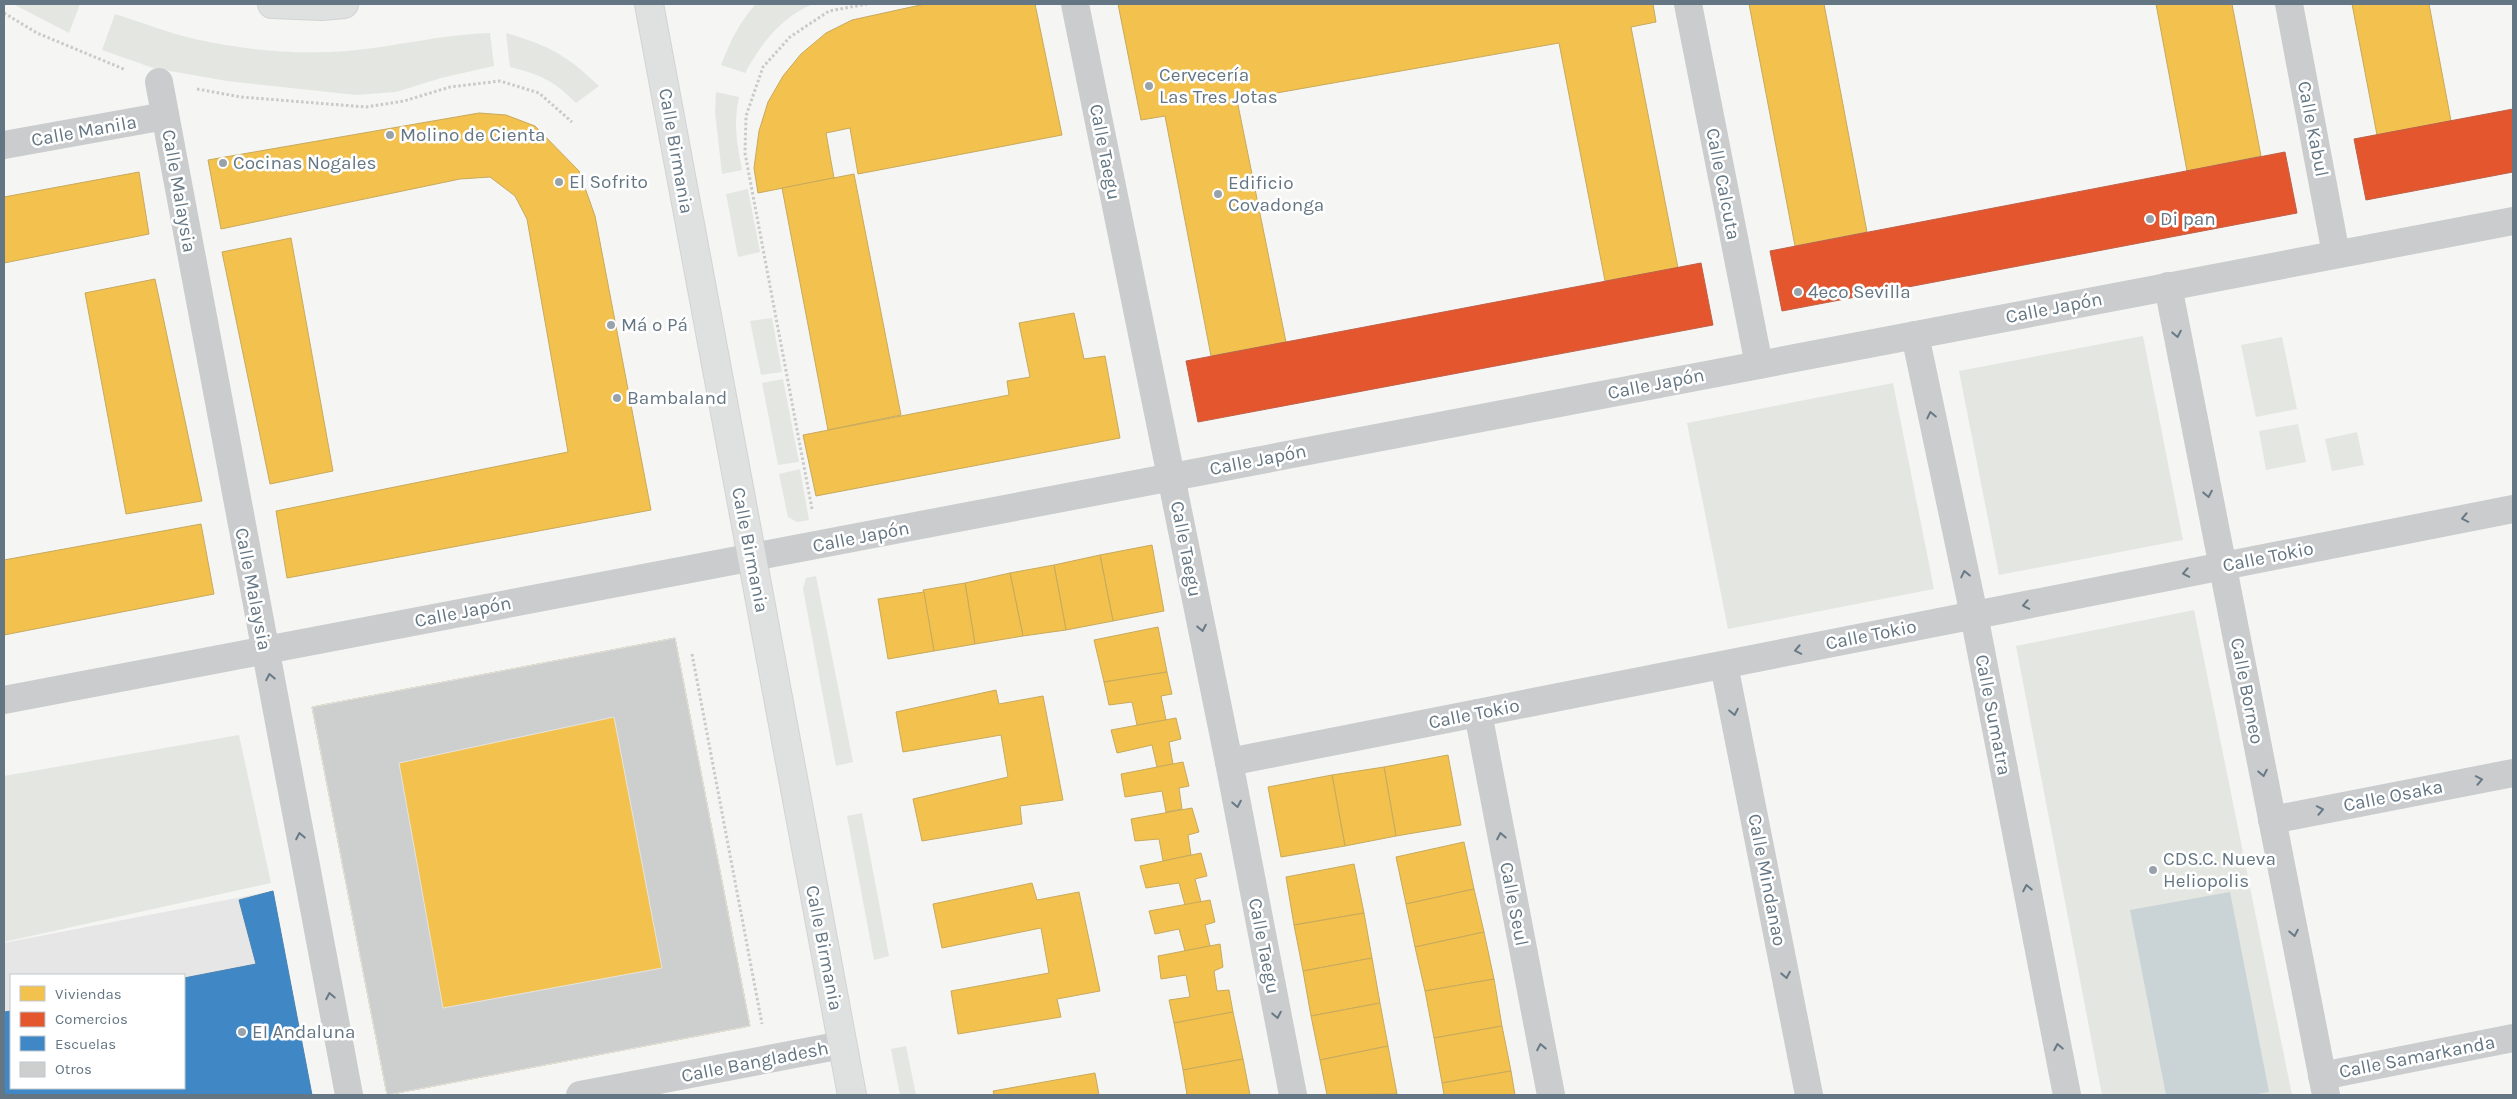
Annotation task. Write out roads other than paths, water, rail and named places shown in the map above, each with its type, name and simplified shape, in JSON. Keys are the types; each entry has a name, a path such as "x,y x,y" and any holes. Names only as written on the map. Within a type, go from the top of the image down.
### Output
{"street":[{"path":"272,4 322,6 344,4"},
{"name":"Calle Birmania","path":"649,4 852,1095"},
{"name":"Calle Taegu","path":"1075,4 1229,762 1293,1095"},
{"name":"Calle Calcuta","path":"1688,4 1759,365"},
{"name":"Calle Kabul","path":"2289,4 2336,254"},
{"name":"Calle Malaysia","path":"159,82 349,1095"},
{"name":"Calle Manila","path":"4,145 165,116"},
{"name":"Calle Japón","path":"4,700 2513,221"},
{"name":"Calle Borneo","path":"2168,286 2324,1085"},
{"name":"Calle Sumatra","path":"1915,335 1974,615 2067,1095"},
{"name":"Calle Tokio","path":"1229,762 2513,509"},
{"name":"Calle Mindanao","path":"1724,665 1809,1095"},
{"name":"Calle Seul","path":"1478,713 1550,1095"},
{"name":"Calle Osaka","path":"2272,820 2513,773"},
{"name":"Calle Samarkanda","path":"2324,1085 2513,1038"},
{"name":"Calle Bangladesh","path":"580,1095 842,1045"}],"place":[{"name":"Cervecería Las Tres Jotas","path":"1149,86"},
{"name":"Molino de Cienta","path":"390,135"},
{"name":"Cocinas Nogales","path":"223,163"},
{"name":"El Sofrito","path":"559,182"},
{"name":"Edificio Covadonga","path":"1218,194"},
{"name":"Di pan","path":"2150,219"},
{"name":"4eco Sevilla","path":"1798,292"},
{"name":"Má o Pá","path":"611,325"},
{"name":"Bambaland","path":"617,398"},
{"name":"CDS.C. Nueva Heliopolis","path":"2153,870"},
{"name":"EI Andaluna","path":"242,1032"}]}
